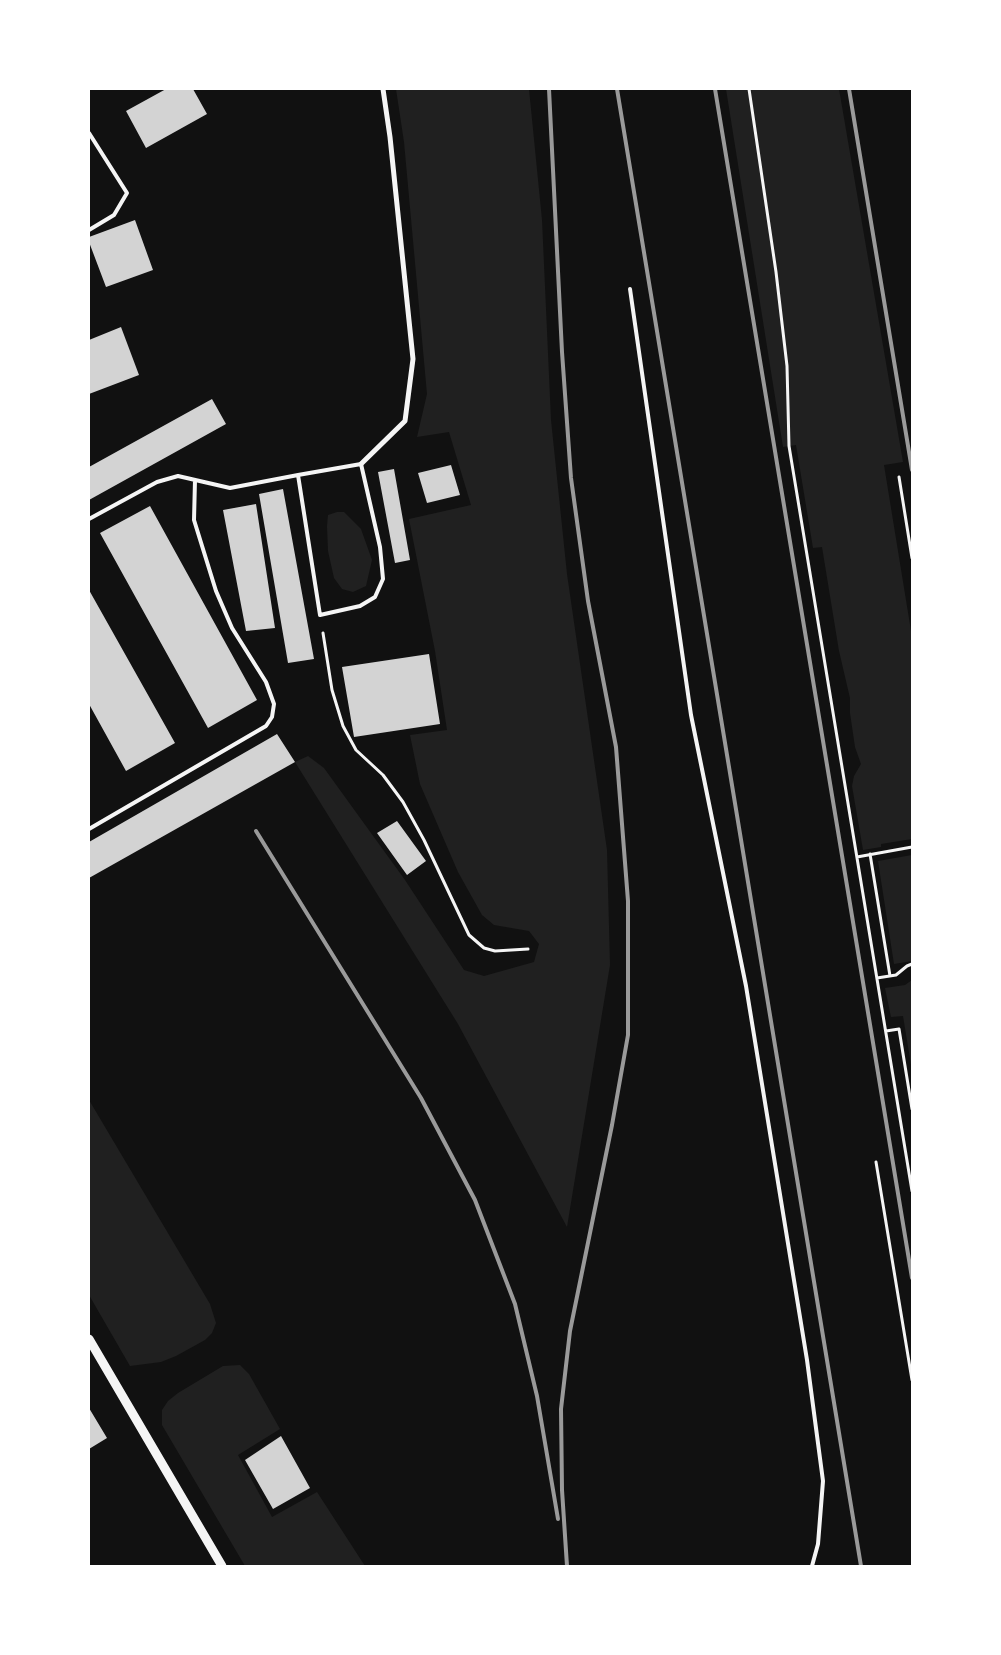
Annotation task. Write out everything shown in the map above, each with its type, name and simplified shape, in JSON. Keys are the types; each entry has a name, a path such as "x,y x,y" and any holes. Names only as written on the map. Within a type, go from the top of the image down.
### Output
{"street":[{"path":"361,464 405,421 413,359 390,137 383,89"},
{"path":"89,1339 222,1566"}],"lane":[{"path":"89,133 128,193 114,215 89,230"},
{"path":"630,289 692,715 746,986 808,1360 822,1481 818,1544 812,1566"},
{"path":"89,519 157,482 178,476 230,488 361,464 380,547 383,579 375,597 360,606 320,615 298,476"},
{"path":"89,829 266,726 272,717 274,704 266,682 232,628 211,573 194,520 195,480"}],"path":[{"path":"749,89 776,272 787,366 789,446 912,1191"},
{"path":"899,476 912,558"},
{"path":"320,615 332,690 343,726 356,750 383,775 403,802 424,840 469,935 484,948 495,951 528,949"},
{"path":"857,857 912,847"},
{"path":"870,854 890,976"},
{"path":"877,978 896,975 912,964"},
{"path":"886,1031 899,1029 912,1109"},
{"path":"876,1162 912,1380"}],"shaded area":[{"path":"396,89 529,89 542,220 551,420 567,574 607,850 610,965 567,1227 458,1024 295,762 308,756 324,768 405,880 464,970 484,976 534,962 539,944 529,931 494,925 482,915 458,872 420,784 410,735 447,730 435,651 409,519 471,505 449,432 417,437 427,394 404,142"},
{"path":"726,89 839,89 903,462 884,465 912,637 912,839 881,844 881,847 863,850 852,786 854,776 861,764 855,747 850,713 850,698 839,651 822,547 813,548 796,445 783,447"},
{"path":"344,512 361,529 372,560 366,586 353,592 342,589 334,578 328,551 328,515"},
{"path":"912,855 912,961 894,964 878,861"},
{"path":"912,980 912,1071 903,1016 891,1017 885,988 905,985"},
{"path":"89,1100 210,1304 216,1323 212,1333 205,1340 161,1362 130,1366 89,1295"},
{"path":"240,1365 249,1374 280,1429 238,1455 272,1517 317,1492 365,1566 245,1566 162,1425 162,1410 168,1401 178,1393 223,1366"}],"building":[{"path":"166,89 193,89 207,114 146,148 126,111"},
{"path":"135,220 153,270 106,287 89,242 89,237"},
{"path":"121,327 139,375 89,394 89,340"},
{"path":"212,399 226,424 89,500 89,467"},
{"path":"451,465 460,495 427,503 418,473"},
{"path":"394,469 410,560 395,563 378,472"},
{"path":"283,489 314,659 288,663 259,494"},
{"path":"256,504 275,628 246,631 223,510"},
{"path":"150,506 257,700 208,728 100,533"},
{"path":"89,590 175,743 126,771 89,704"},
{"path":"429,654 440,724 354,737 342,667"},
{"path":"277,734 295,762 89,878 89,842"},
{"path":"397,821 426,861 407,875 377,833"},
{"path":"89,1408 107,1438 89,1449"},
{"path":"281,1436 310,1488 273,1509 245,1460"}],"railway":[{"path":"549,89 562,352 571,478 588,601 616,747 628,901 628,1035 612,1125 570,1331 561,1409 562,1490 567,1566"},
{"path":"617,89 861,1566"},
{"path":"715,89 912,1278"},
{"path":"849,89 912,470"},
{"path":"256,831 421,1098 475,1200 515,1304 537,1396 558,1519"}]}
